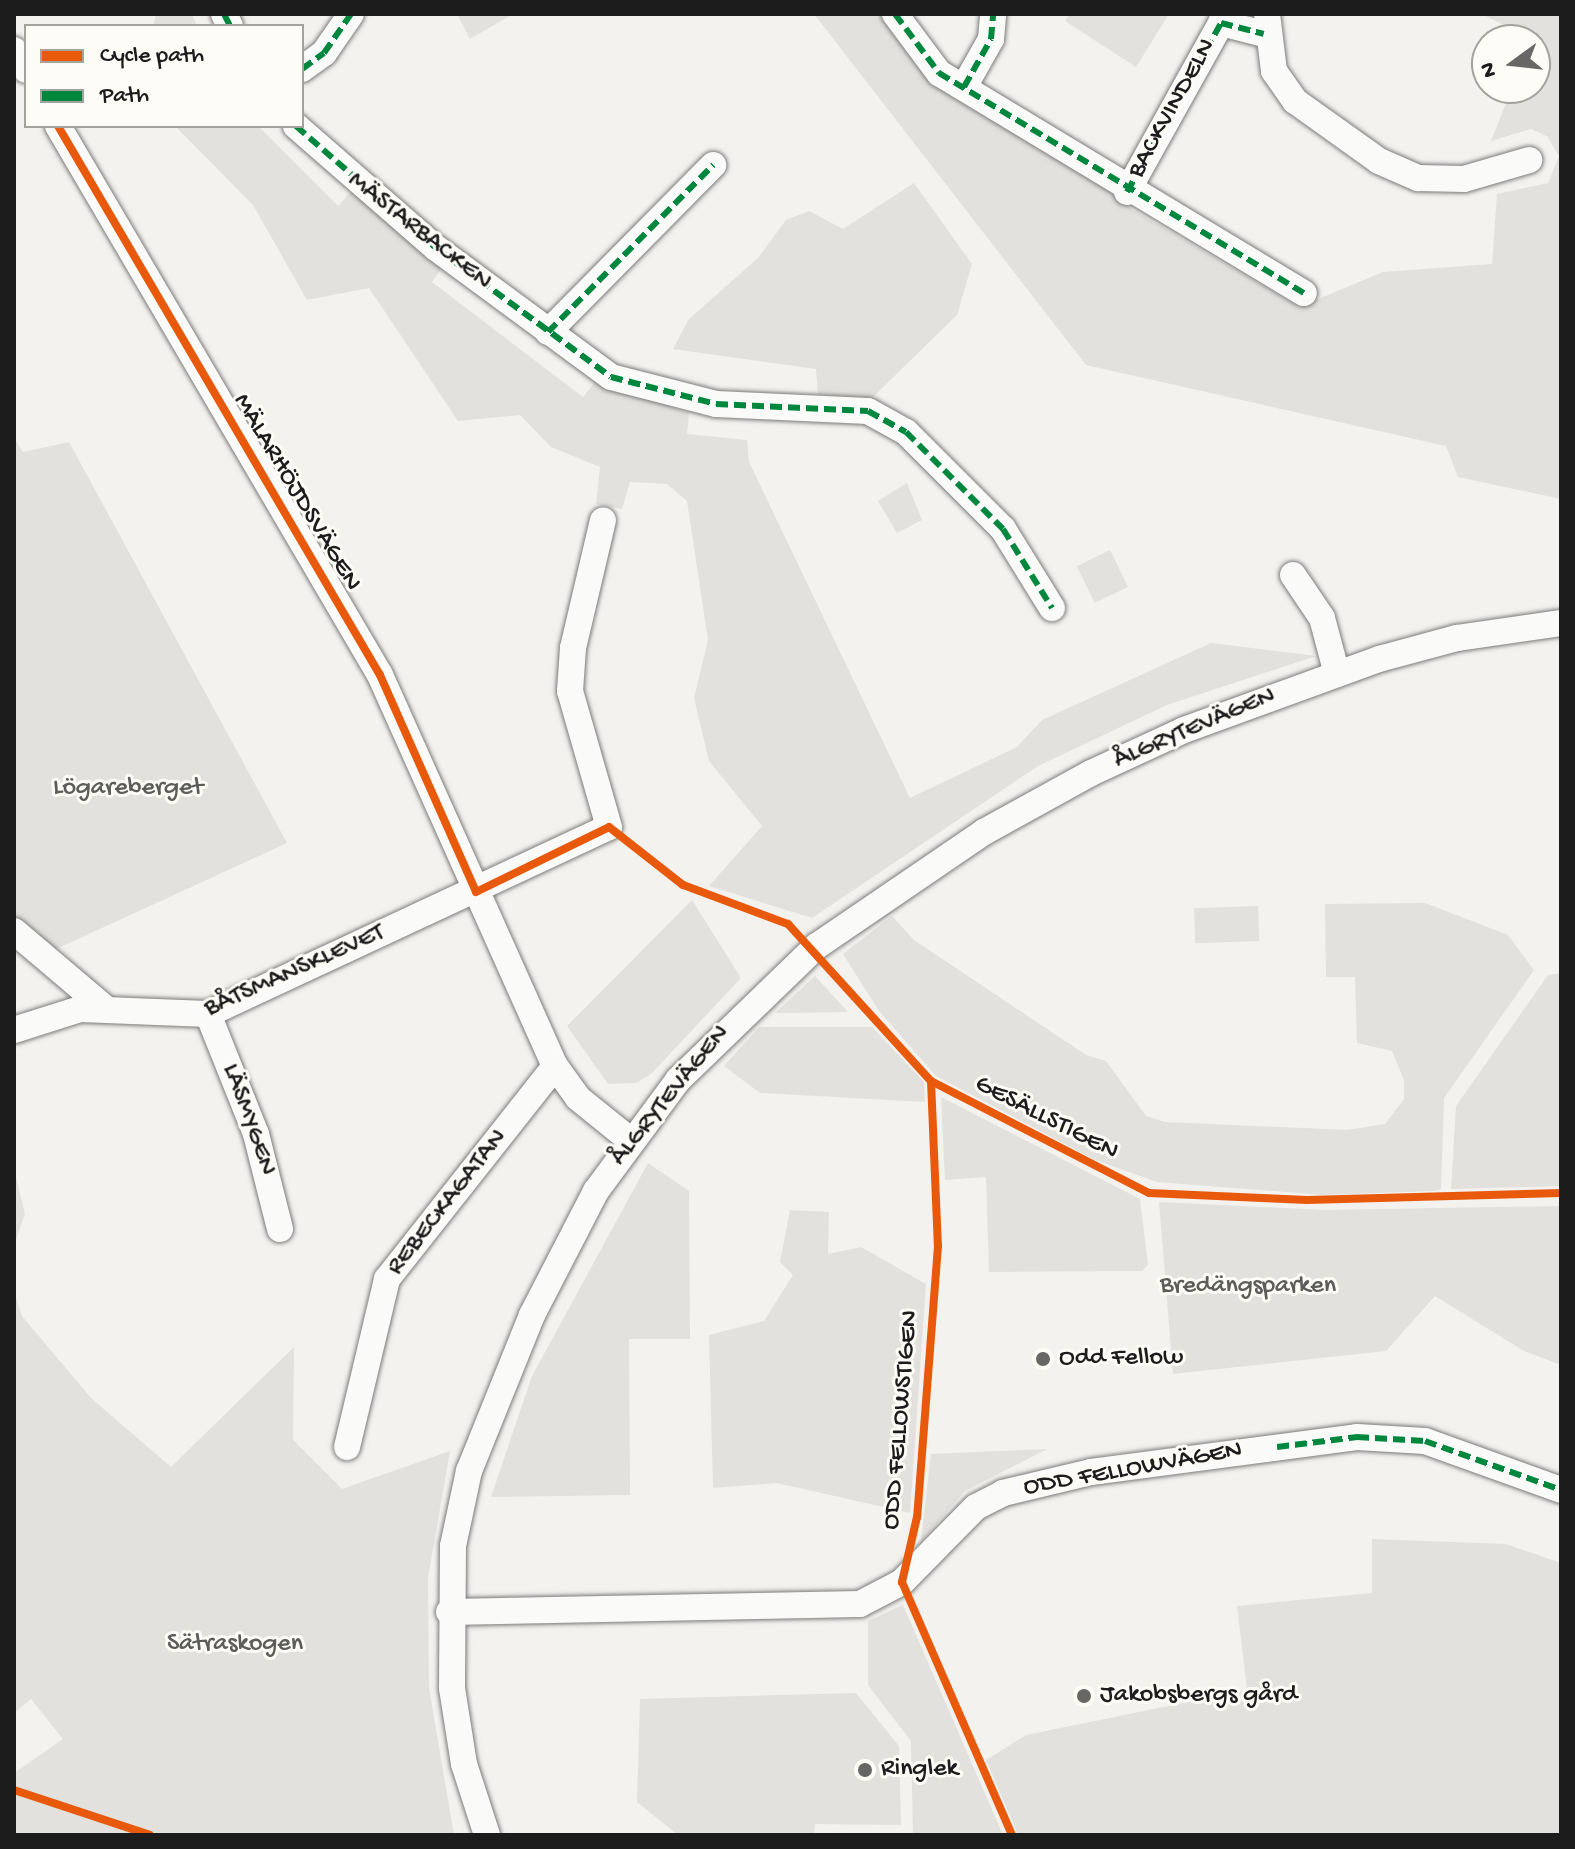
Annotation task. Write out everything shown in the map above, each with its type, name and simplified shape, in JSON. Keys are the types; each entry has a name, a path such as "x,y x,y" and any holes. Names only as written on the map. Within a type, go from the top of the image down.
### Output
{"street":[{"path":"304,68 324,53 351,14"},
{"name":"BACKVINDELN","path":"895,14 939,73 1092,160 1127,192 1304,293"},
{"path":"964,87 991,39 993,14"},
{"name":"BACKVINDELN","path":"1127,192 1221,23 1265,24 1274,71 1295,101 1379,161 1418,178 1464,179 1529,160"},
{"name":"MÄLARHÖJDSVÄGEN","path":"59,128 380,675 555,1066 578,1098 630,1140"},
{"name":"MÄSTARBACKEN","path":"298,128 326,159 548,332 611,377 648,390 716,404 868,411 953,474 1003,529 1052,608"},
{"path":"548,332 713,165"},
{"name":"BÅTSMANSKLEVET","path":"14,1030 63,1011 106,1009 208,1014 476,892 609,827 570,691 573,648 603,520"},
{"path":"1293,575 1322,618 1337,674"},
{"name":"ÅLGRYTEVÄGEN","path":"487,1835 464,1764 449,1612 469,1471 493,1401 596,1191 630,1140 729,1023 886,895 1091,773 1337,674 1457,638 1561,623"},
{"path":"14,931 106,1009"},
{"name":"LÄSMYGEN","path":"208,1014 256,1134 280,1229"},
{"name":"REBECKAGATAN","path":"347,1447 387,1279 555,1066"},
{"name":"ODD FELLOWVÄGEN","path":"449,1612 860,1604 902,1582 976,1507 1003,1493 1091,1472 1357,1437 1425,1441 1561,1490"}],"green space":[{"path":"156,14 192,14 196,24 154,24"},
{"path":"457,14 513,14 470,39"},
{"path":"814,14 881,14 922,69 1080,165 1123,204 1299,307 1383,272 1492,264 1497,194 1548,183 1559,156 1547,136 1531,129 1491,141 1506,104 1551,104 1551,24 1502,24 1481,14 1561,14 1561,499 1458,477 1446,446 1086,365"},
{"path":"1069,14 1169,14 1136,67 1065,21"},
{"path":"177,128 260,128 338,206 352,191 444,265 432,282 583,397 596,381 689,413 687,434 747,440 749,462 910,798 1017,747 1042,720 1211,643 1316,656 1167,705 1038,766 812,918 709,886 762,826 709,761 694,698 708,640 687,501 667,484 630,482 622,509 596,504 600,467 551,447 520,415 458,421 369,288 307,300 253,205"},
{"path":"914,183 972,264 957,315 872,398 818,394 816,369 673,349 689,319 758,258 786,220 809,211 843,229"},
{"name":"Lögareberget","path":"14,438 23,452 69,442 287,843 54,950 14,915"},
{"path":"907,483 922,520 897,533 878,501"},
{"path":"1110,550 1128,587 1095,603 1077,566"},
{"path":"692,900 741,978 651,1074 636,1083 608,1084 567,1026"},
{"path":"1425,903 1508,935 1534,970 1444,1098 1441,1189 1434,1191 1323,1195 1157,1182 1095,1160 936,1076 879,1011 843,954 892,916 914,940 1086,1055 1106,1061 1146,1116 1165,1122 1347,1130 1385,1124 1404,1099 1404,1080 1392,1051 1357,1043 1355,977 1326,977 1325,904"},
{"path":"1258,906 1259,941 1195,943 1194,908"},
{"path":"1561,973 1561,1186 1451,1189 1456,1106 1548,975"},
{"path":"815,976 848,1012 775,1013"},
{"path":"759,1027 872,1027 924,1082 925,1102 760,1093 724,1066"},
{"path":"941,1097 1140,1199 1148,1265 1142,1271 989,1272 986,1177 945,1180"},
{"path":"648,1163 689,1191 690,1339 629,1339 630,1495 491,1497 532,1376"},
{"path":"14,1169 25,1214 14,1245"},
{"name":"Bredängsparken","path":"1159,1202 1326,1210 1561,1206 1561,1365 1524,1351 1435,1296 1386,1351 1173,1374"},
{"path":"790,1210 829,1212 828,1254 861,1247 926,1284 910,1513 777,1483 713,1488 709,1335 764,1321 793,1275 780,1262"},
{"name":"Sätraskogen","path":"14,1292 22,1316 91,1398 171,1467 294,1347 293,1440 342,1489 450,1451 428,1578 429,1688 454,1835 14,1835 14,1773 63,1739 31,1699 14,1713"},
{"path":"1047,1449 965,1491 921,1541 931,1454"},
{"path":"1372,1539 1506,1544 1561,1563 1561,1835 1018,1835 986,1760 1026,1735 1247,1690 1237,1606 1372,1593"},
{"path":"903,1605 1003,1835 913,1835 911,1741 868,1685 868,1621"},
{"path":"856,1693 899,1746 901,1825 815,1824 814,1835 678,1835 637,1802 640,1699"}],"marked path":[{"path":"224,14 229,24"},
{"path":"304,68 324,53 351,14"},
{"path":"895,14 939,73 1304,293"},
{"path":"964,87 991,39 993,14"},
{"path":"1127,192 1221,23 1264,34"},
{"path":"298,128 436,248 611,377 716,404 868,411 906,432 1003,529 1052,608"},
{"path":"548,332 713,165"},
{"path":"1277,1447 1357,1437 1425,1441 1561,1490"}],"cycle path":[{"name":"GESÄLLSTIGEN","path":"59,128 380,675 476,892 609,827 683,885 788,924 931,1081 1149,1193 1307,1200 1561,1193"},
{"name":"ODD FELLOWSTIGEN","path":"931,1081 938,1246 917,1517 902,1582 1012,1835"},
{"path":"14,1790 150,1835"}],"place":[{"name":"Odd Fellow","path":"1043,1359"},
{"name":"Jakobsbergs gård","path":"1084,1696"},
{"name":"Ringlek","path":"865,1770"}]}
